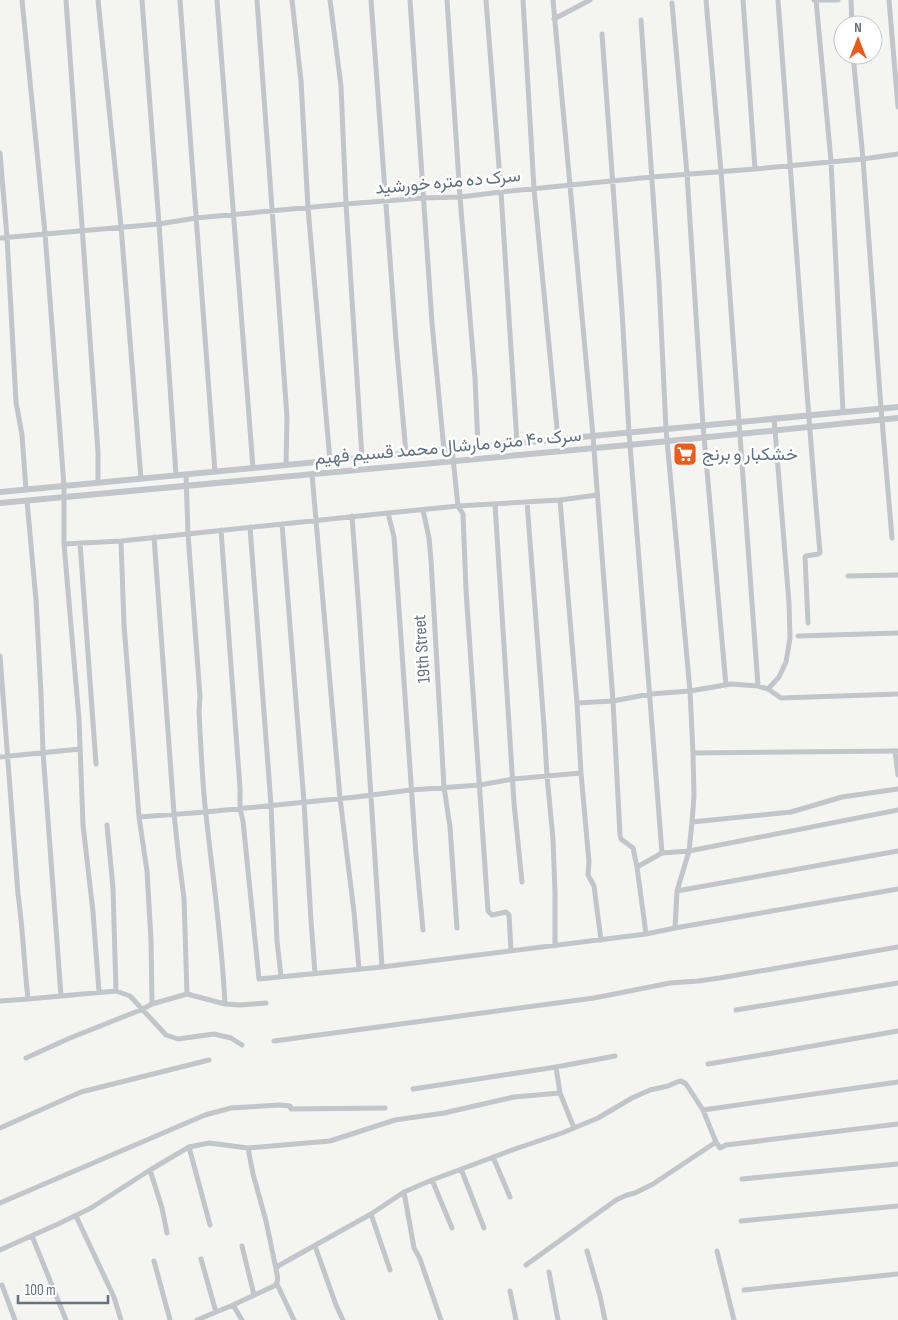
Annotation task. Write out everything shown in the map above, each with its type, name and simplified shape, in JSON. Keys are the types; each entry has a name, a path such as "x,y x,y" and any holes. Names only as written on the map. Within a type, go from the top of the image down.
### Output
{"street":[{"path":"22,0 45,233 64,486 64,544 79,719 83,825 93,912 99,992"},
{"path":"66,0 98,452 98,483"},
{"path":"98,0 121,226 141,479"},
{"path":"142,0 176,475"},
{"path":"180,0 215,472"},
{"path":"217,0 253,468"},
{"path":"257,0 287,417 286,465"},
{"path":"292,0 301,81 308,208 330,461"},
{"path":"330,0 341,86 346,204 362,458"},
{"path":"371,0 406,453"},
{"path":"410,0 432,323 444,450"},
{"path":"447,0 460,198 475,378 478,446"},
{"path":"486,0 501,192 517,443"},
{"path":"523,0 534,189 558,439"},
{"path":"553,0 594,448 613,701 620,835 621,839 633,848 646,934"},
{"path":"554,19 590,0"},
{"path":"706,0 721,171 758,686"},
{"path":"743,0 756,169"},
{"path":"778,0 808,415 820,553 805,556 808,624"},
{"path":"838,0 815,0 831,161 843,412"},
{"path":"851,0 852,15"},
{"path":"889,0 898,107"},
{"path":"672,3 687,174 704,438 726,686"},
{"path":"641,20 659,282 666,429 690,691 693,753 694,796 689,851 677,891 674,928"},
{"path":"602,34 622,311 628,432 662,854"},
{"path":"854,65 892,538"},
{"path":"0,153 16,402 22,434 26,490"},
{"name":"سرک ده متره خورشید","path":"0,238 159,224 196,218 346,204 423,198 460,198 570,185 791,166 898,154"},
{"name":"سرک ۴۰ متره مارشال محمد قسیم فهیم","path":"0,492 898,406"},
{"path":"768,689 778,677 786,662 790,638 789,603 774,418"},
{"name":"سرک ۴۰ متره مارشال محمد قسیم فهیم","path":"0,503 704,438 898,418"},
{"path":"452,449 458,506 463,514 477,768 480,785 488,910 492,915 506,912 509,915 511,951"},
{"path":"186,474 188,534 200,696 199,712 206,812 219,920 225,1004"},
{"path":"312,474 340,798 359,969"},
{"path":"64,544 121,541 352,516 458,506 560,500 597,495"},
{"path":"560,500 589,862 588,875 594,886 601,940"},
{"path":"27,501 36,600 42,752 62,996"},
{"path":"527,502 553,839 555,946"},
{"path":"495,504 513,779 522,882"},
{"name":"19th Street","path":"424,510 431,560 444,787 450,827 457,928"},
{"path":"388,513 394,537 411,790 423,930"},
{"path":"352,516 360,611 382,967"},
{"path":"282,524 304,802 315,972"},
{"path":"250,527 271,805 277,941 281,976"},
{"path":"221,530 240,809 244,830 260,979 315,972 382,967 646,934 898,889"},
{"path":"154,537 174,814 184,898 187,994"},
{"path":"121,541 124,625 139,817 148,881 152,1004"},
{"path":"80,543 96,764"},
{"path":"848,576 898,575"},
{"path":"798,636 898,633"},
{"path":"0,656 28,999"},
{"path":"577,703 613,701 650,694 690,691 731,684 758,686 768,689 781,698 898,694"},
{"path":"0,756 80,749"},
{"path":"693,753 897,751 898,775"},
{"path":"139,817 240,809 581,773"},
{"path":"692,822 791,812 842,797 898,789"},
{"path":"637,867 662,854 689,851 898,810"},
{"path":"107,825 113,888 116,991"},
{"path":"677,891 898,851"},
{"path":"274,1042 594,998 670,983 720,978 898,947"},
{"path":"736,1010 898,983"},
{"path":"0,1001 116,991 130,996 166,1035 178,1039 214,1034 231,1038 242,1045"},
{"path":"26,1058 152,1004 187,994 225,1004 266,1003"},
{"path":"708,1064 898,1031"},
{"path":"413,1089 615,1056"},
{"path":"0,1128 81,1092 210,1060"},
{"path":"556,1067 560,1093 574,1128"},
{"path":"276,1269 284,1262 371,1214 404,1192 460,1169 574,1128 598,1118 650,1090 681,1081 686,1084 703,1110 720,1148 726,1145 898,1124"},
{"path":"703,1110 898,1082"},
{"path":"0,1250 91,1208 189,1146 209,1143 248,1148 330,1141 395,1120 444,1113 514,1097 560,1093"},
{"path":"0,1203 196,1119 231,1108 280,1105 290,1106 290,1109 385,1108"},
{"path":"526,1265 616,1200 636,1193 653,1184 716,1142"},
{"path":"189,1146 210,1225"},
{"path":"248,1148 264,1212 276,1269 277,1284 294,1320"},
{"path":"493,1157 510,1197"},
{"path":"742,1179 898,1164"},
{"path":"460,1169 484,1228"},
{"path":"150,1170 168,1233"},
{"path":"432,1180 452,1228"},
{"path":"404,1192 414,1248 420,1259 441,1320"},
{"path":"741,1221 898,1206"},
{"path":"371,1214 390,1270"},
{"path":"76,1216 114,1297 121,1320"},
{"path":"32,1236 66,1320"},
{"path":"242,1246 254,1296"},
{"path":"315,1246 343,1320"},
{"path":"587,1251 605,1320"},
{"path":"717,1251 734,1320"},
{"path":"200,1259 212,1293 216,1312"},
{"path":"154,1261 170,1320"},
{"path":"549,1272 558,1320"},
{"path":"744,1290 898,1274"},
{"path":"196,1320 254,1296 277,1284"},
{"path":"2,1285 15,1320"},
{"path":"510,1291 516,1320"},
{"path":"233,1305 242,1320"}],"place":[{"name":"خشکبار و برنج","path":"685,454"}]}
